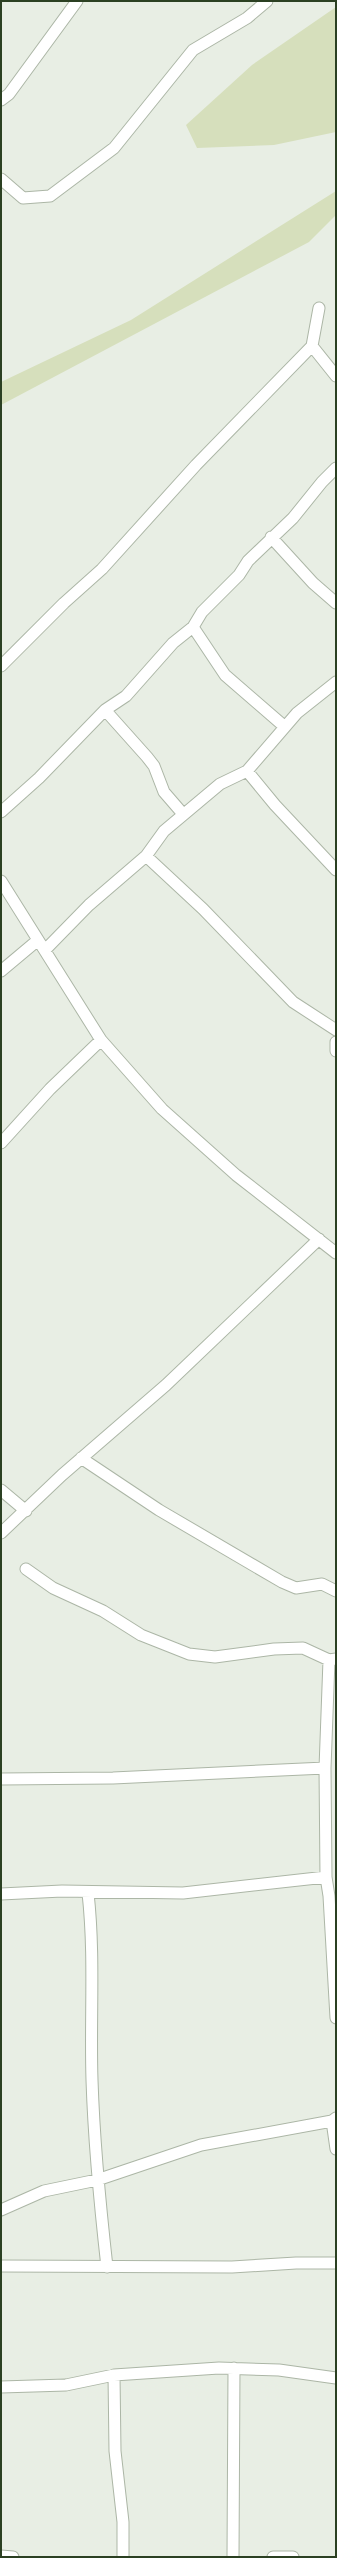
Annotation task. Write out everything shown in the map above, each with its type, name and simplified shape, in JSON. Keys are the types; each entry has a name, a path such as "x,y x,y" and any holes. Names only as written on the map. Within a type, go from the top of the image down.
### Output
{"street":[{"path":"1,100 9,94 77,1"},
{"path":"1,179 23,198 50,196 114,148 193,50 247,18 267,1"},
{"path":"1,666 53,614 102,569 196,465 312,346 319,308"},
{"path":"312,346 336,376"},
{"path":"1,812 39,778 106,710 126,696 173,643 193,627 202,612 239,575 248,561 293,518 322,482 336,468"},
{"path":"272,537 313,583 336,603"},
{"path":"193,627 225,675 285,727"},
{"path":"45,950 89,905 146,856 164,831 220,784 247,771 297,713 334,688"},
{"path":"106,710 154,766 164,792 183,814"},
{"path":"247,771 275,805 336,870"},
{"path":"146,856 203,909 228,938 293,1002 336,1030"},
{"path":"1,881 101,1040 162,1109 236,1175 336,1252"},
{"path":"1,971 38,940"},
{"path":"1,1143 50,1089 101,1040"},
{"path":"336,1042 336,1051"},
{"path":"1,1533 81,1458 166,1385 319,1239"},
{"path":"81,1458 159,1510 282,1582 296,1588 322,1584 336,1591"},
{"path":"1,1490 26,1511"},
{"path":"26,1570 53,1588 103,1611 141,1635 189,1654 215,1657 274,1649 303,1648 333,1660 325,1768 326,1877 335,1985 336,2018"},
{"path":"1,1779 113,1778 325,1768"},
{"path":"1,1894 62,1891 88,1893 183,1893 326,1877"},
{"path":"88,1893 93,1938 92,2080 97,2180 107,2267"},
{"path":"1,2210 44,2190 97,2180 201,2144 334,2120 336,2149"},
{"path":"1,2266 232,2267 296,2263 336,2264"},
{"path":"233,2557 234,2368"},
{"path":"1,2387 66,2385 114,2375 234,2368 279,2370 336,2378"},
{"path":"114,2375 115,2452 123,2522 123,2557"},
{"path":"1,2556 13,2557"},
{"path":"273,2557 293,2557"}],"green space":[{"path":"336,7 336,132 274,145 197,148 186,125 252,65"},
{"path":"336,191 336,215 309,242 1,405 1,382 131,320"}]}
